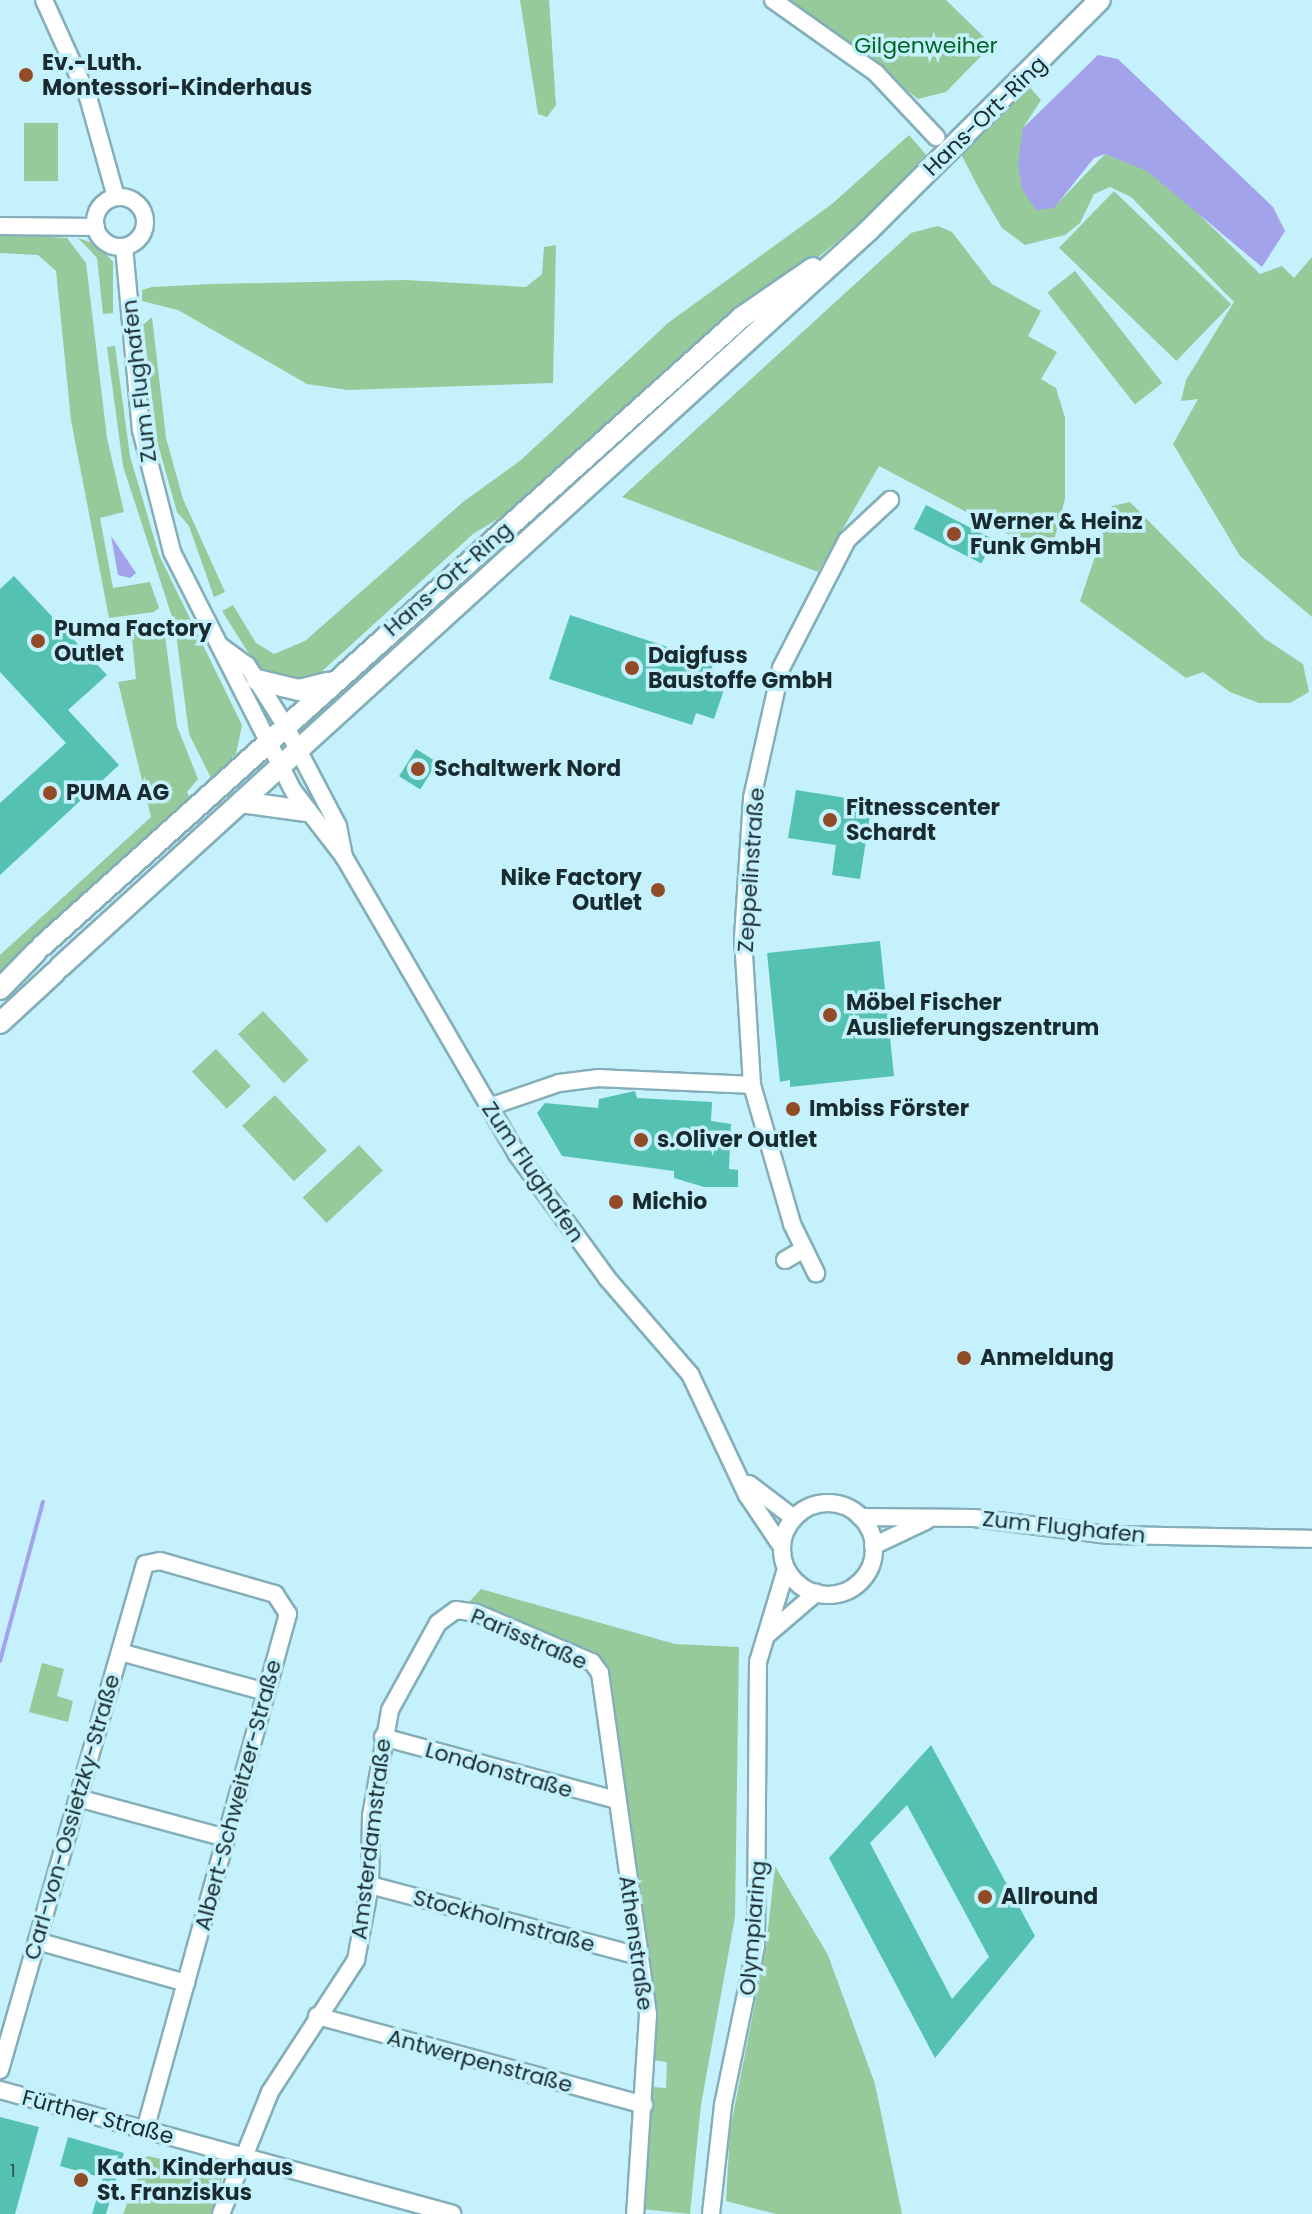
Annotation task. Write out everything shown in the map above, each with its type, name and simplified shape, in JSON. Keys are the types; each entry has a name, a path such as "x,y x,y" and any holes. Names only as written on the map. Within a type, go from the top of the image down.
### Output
{"main road":[{"name":"Hans-Ort-Ring","path":"0,1023 869,230 1100,0"},
{"name":"Hans-Ort-Ring","path":"0,989 39,949 197,804 742,317 869,230"},
{"path":"257,680 299,690 332,682"},
{"path":"241,802 311,820"}],"street":[{"path":"44,0 88,97 116,197"},
{"path":"773,0 876,73 936,137"},
{"path":"116,197 138,205 145,219 138,240 124,247 109,245 96,227 98,211 116,197"},
{"path":"0,226 96,227"},
{"name":"Zum Flughafen","path":"124,247 141,430 158,510 192,598 311,820 344,857 489,1107 582,1245 690,1374 740,1474 782,1547"},
{"name":"Zeppelinstraße","path":"816,1273 804,1249 752,1085 743,938 751,813 781,668 847,540 890,500"},
{"name":"Zum Flughafen","path":"219,645 257,680 285,725 338,826 344,857"},
{"path":"489,1107 559,1083 599,1078 752,1085"},
{"path":"785,1260 804,1249"},
{"name":"Zum Flughafen","path":"740,1474 762,1499 794,1518"},
{"path":"763,1639 792,1608 816,1593 854,1586 869,1568 873,1546 860,1517 832,1503 810,1507 794,1518 782,1547 786,1569 816,1593"},
{"name":"Zum Flughafen","path":"860,1517 932,1518 1196,1538 1312,1539"},
{"name":"Zum Flughafen","path":"873,1546 932,1518"},
{"name":"Albert-Schweitzer-Straße","path":"145,1564 160,1561 283,1602 288,1614 145,2130"},
{"name":"Carl-von-Ossietzky-Straße","path":"0,2070 145,1564"},
{"name":"Olympiaring","path":"711,2214 723,2105 756,1945 757,1689 763,1639 786,1569"},
{"name":"Parisstraße","path":"456,1610 477,1613 592,1662 600,1673"},
{"name":"Amsterdamstraße","path":"225,2210 270,2092 356,1960 370,1885 371,1816 383,1737 400,1687 438,1623 456,1610"},
{"path":"120,1652 266,1692"},
{"name":"Athenstraße","path":"600,1673 648,2015 635,2214"},
{"name":"Londonstraße","path":"383,1737 616,1800"},
{"path":"78,1798 226,1838"},
{"name":"Stockholmstraße","path":"370,1885 638,1956"},
{"path":"37,1941 186,1983"},
{"name":"Antwerpenstraße","path":"317,2016 644,2105"},
{"name":"Fürther Straße","path":"0,2090 452,2214"}],"green space":[{"path":"520,0 549,0 556,105 547,117 538,114"},
{"name":"Gilgenweiher","path":"789,0 946,0 992,45 946,92 918,99"},
{"path":"1026,83 1041,100 1023,128 1054,207 1105,154 1147,170 1175,191 1260,274 1282,266 1294,278 1312,257 1312,617 1240,556 1173,444 1198,399 1181,401 1186,380 1234,302 1131,197 1110,187 1094,194 1080,223 1065,235 1025,245 1002,228 979,189 959,150"},
{"path":"24,123 58,123 58,181 24,181"},
{"path":"909,135 928,157 852,229 525,502 473,534 319,674 302,682 260,671 222,611 233,605 256,643 274,654 305,641 463,502 521,460 668,323 832,204"},
{"path":"1114,191 1231,304 1176,361 1059,248"},
{"path":"938,226 952,232 992,284 1041,311 1028,336 1057,352 1041,379 1056,388 1065,418 1065,499 1050,556 879,466 818,572 622,497 911,233"},
{"path":"0,234 67,238 86,263 107,438 124,512 100,518 113,588 150,582 159,608 154,612 109,618 71,420 56,271 38,255 0,253"},
{"path":"78,238 98,245 113,262 113,313 103,314 97,258"},
{"path":"556,245 553,383 348,390 307,384 178,310 142,301 142,290 152,287 212,284 405,280 526,287 542,274 544,247"},
{"path":"1075,271 1162,383 1135,404 1047,293"},
{"path":"152,317 166,438 183,499 225,592 214,597 189,526 177,512 157,441 143,325"},
{"path":"115,346 130,456 159,555 242,725 236,754 211,778 189,734 175,626 123,466 107,347"},
{"path":"1130,502 1265,639 1303,664 1309,692 1290,703 1259,703 1230,692 1203,672 1186,678 1080,601 1112,506"},
{"path":"163,621 177,726 198,779 187,792 191,800 0,975 0,955 151,817 118,682 136,679 131,627"},
{"path":"263,1011 309,1060 284,1083 238,1034"},
{"path":"216,1049 251,1086 227,1109 192,1072"},
{"path":"275,1095 327,1151 294,1181 242,1126"},
{"path":"359,1145 383,1171 327,1223 303,1198"},
{"path":"481,1589 675,1644 739,1647 735,1917 701,2105 690,2214 642,2209 652,2087 666,2088 667,2062 652,2060 606,1672 473,1606 470,1601"},
{"path":"42,1663 64,1669 57,1696 73,1701 68,1722 29,1712"},
{"path":"775,1866 828,1955 875,2084 902,2214 776,2214 726,2201 730,2130 766,1948"},
{"path":"147,2156 223,2172 215,2214 123,2214"}],"water":[{"path":"1098,55 1118,59 1273,207 1285,231 1262,267 1147,171 1105,154 1094,158 1054,208 1036,210 1022,189 1018,163 1023,128"},
{"path":"111,536 136,573 130,578 118,575"}],"building":[{"name":"Werner & Heinz Funk GmbH","path":"926,505 994,540 981,564 914,529"},
{"path":"14,576 107,675 68,710 119,765 0,875 0,803 66,743 0,672 0,589"},
{"name":"Daigfuss Baustoffe GmbH","path":"570,615 714,662 710,675 727,681 714,719 696,713 692,725 549,679"},
{"name":"Schaltwerk Nord","path":"416,749 437,762 420,789 399,776"},
{"name":"Fitnesscenter Schardt","path":"796,790 872,802 860,879 832,875 836,845 788,838"},
{"name":"Möbel Fischer Auslieferungszentrum","path":"880,941 894,1076 790,1087 790,1080 780,1082 767,953"},
{"name":"s.Oliver Outlet","path":"635,1091 637,1098 712,1102 711,1121 731,1124 729,1169 738,1170 738,1187 704,1187 674,1178 674,1171 562,1156 537,1113 545,1103 598,1108 599,1099"},
{"name":"Allround","path":"931,1745 1035,1936 935,2058 829,1858","holes":["907,1805 989,1957 952,1999 870,1843"]},
{"path":"0,2117 39,2127 15,2214 0,2214"},
{"path":"68,2137 124,2153 106,2214 92,2214 103,2178 60,2166"}],"waterway":[{"path":"0,1661 43,1502"}],"place":[{"name":"Ev.-Luth. Montessori-Kinderhaus","path":"26,75"},
{"name":"Werner & Heinz Funk GmbH","path":"954,534"},
{"name":"Puma Factory Outlet","path":"38,641"},
{"name":"Daigfuss Baustoffe GmbH","path":"632,668"},
{"name":"Schaltwerk Nord","path":"418,769"},
{"name":"PUMA AG","path":"50,793"},
{"name":"Fitnesscenter Schardt","path":"830,820"},
{"name":"Nike Factory Outlet","path":"658,890"},
{"name":"Möbel Fischer Auslieferungszentrum","path":"830,1015"},
{"name":"Imbiss Förster","path":"793,1109"},
{"name":"s.Oliver Outlet","path":"641,1140"},
{"name":"Michio","path":"616,1202"},
{"name":"Anmeldung","path":"964,1358"},
{"name":"Allround","path":"985,1897"},
{"name":"Kath. Kinderhaus St. Franziskus","path":"81,2180"}]}
